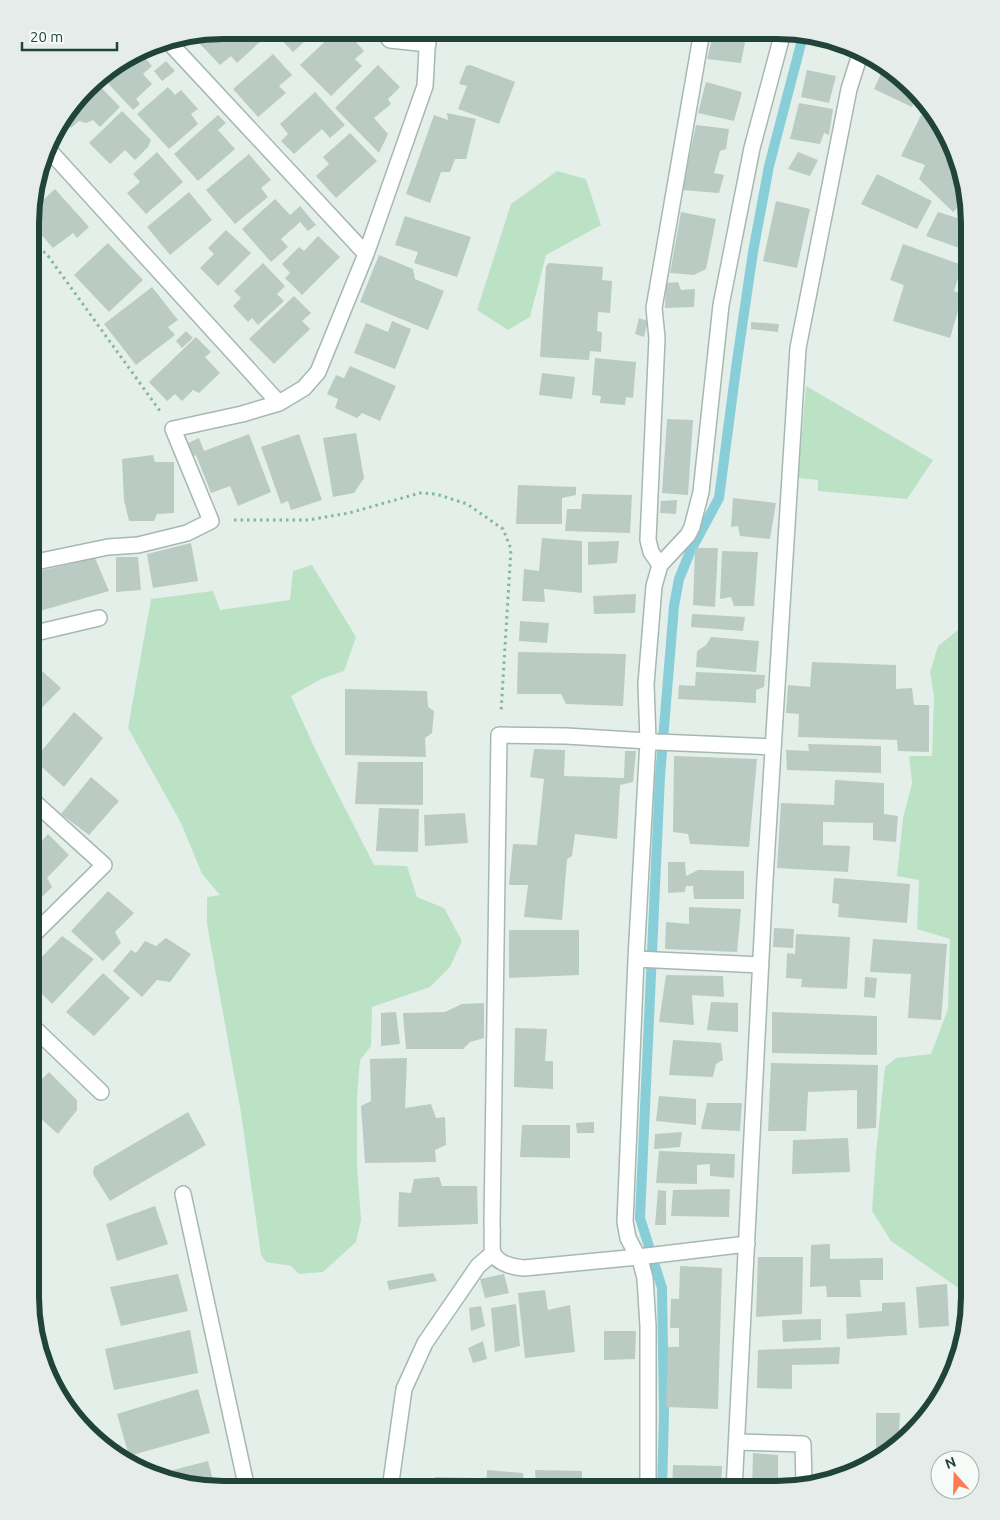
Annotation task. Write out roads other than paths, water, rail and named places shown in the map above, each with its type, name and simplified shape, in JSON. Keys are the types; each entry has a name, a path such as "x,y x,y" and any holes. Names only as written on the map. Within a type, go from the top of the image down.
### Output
{"street":[{"path":"389,39 403,39"},
{"path":"39,561 108,547 138,545 186,533 211,521 173,429 242,414 278,403 304,388 318,372 366,254 425,86 428,39"},
{"path":"660,565 651,552 648,540 657,338 654,308 701,39"},
{"path":"648,1481 648,1326 645,1278 641,1257 628,1238 625,1222 647,959 652,742 646,684 654,586 660,565 688,536 701,492 720,305 752,148 781,39"},
{"path":"172,46 366,254"},
{"path":"735,1481 773,747 798,348 849,89 859,58"},
{"path":"53,154 278,403"},
{"path":"39,632 99,618"},
{"path":"747,1244 641,1257 524,1268 506,1264 500,1261 493,1253 500,735 566,736 773,747"},
{"path":"39,806 104,865 39,928"},
{"path":"647,959 761,965"},
{"path":"39,1033 101,1092"},
{"path":"183,1194 245,1481"},
{"path":"391,1481 404,1388 426,1343 478,1266 493,1253"},
{"path":"737,1442 803,1444 804,1480"}],"waterway":[{"path":"662,1481 664,1414 662,1288 640,1218 660,776 674,606 679,579 690,552 719,498 753,252 769,166 802,40"}]}
